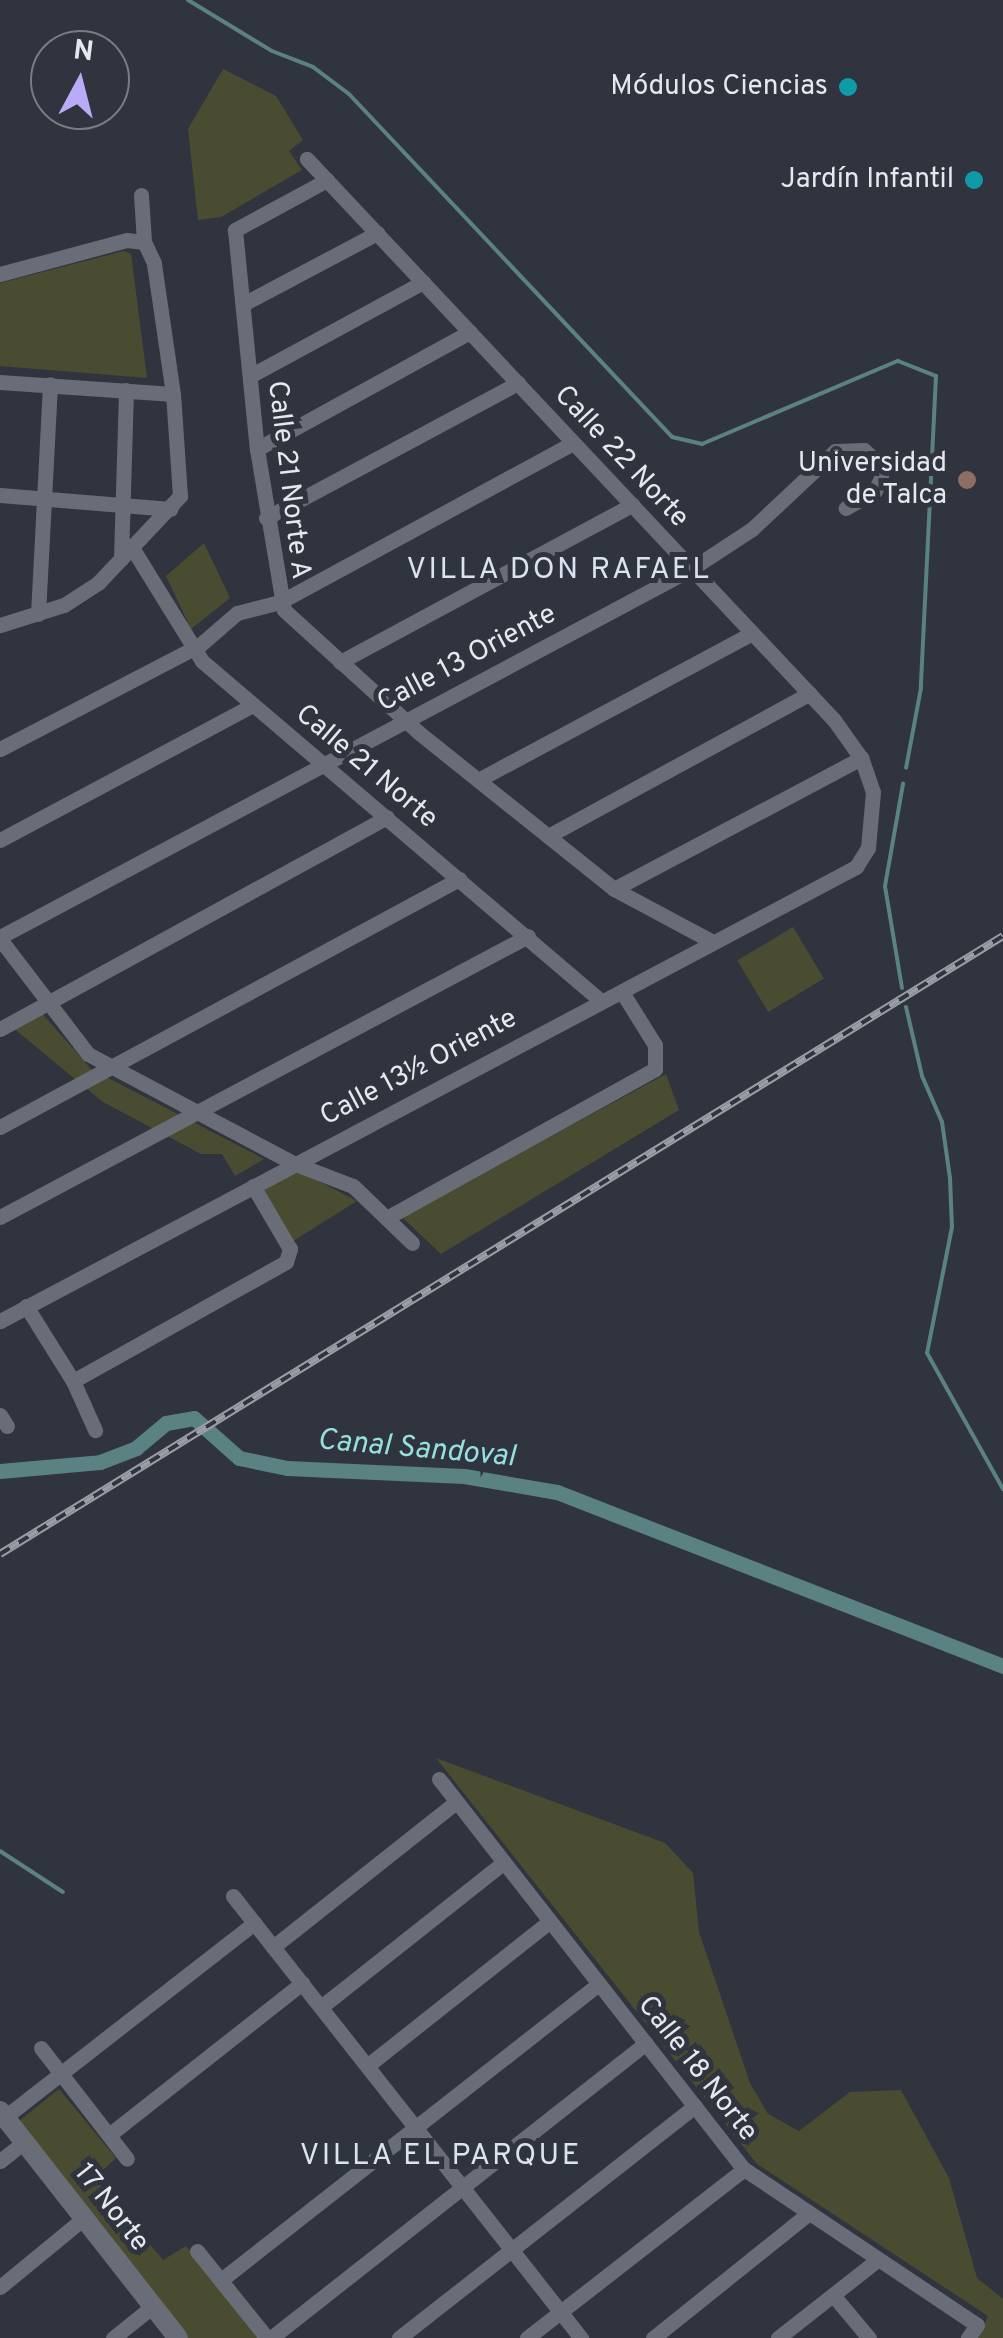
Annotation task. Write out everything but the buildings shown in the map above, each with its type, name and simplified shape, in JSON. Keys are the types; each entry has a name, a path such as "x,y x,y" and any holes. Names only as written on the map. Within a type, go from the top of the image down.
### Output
{"street":[{"name":"Calle 22 Norte","path":"308,159 810,694 861,758 874,806 862,862"},
{"name":"Calle 21 Norte A","path":"327,180 235,230 257,450 280,602 296,626 614,889 712,942"},
{"path":"0,625 73,600 170,509 182,483 152,251 144,242 141,195"},
{"path":"242,304 377,233"},
{"path":"0,274 127,240 144,242"},
{"path":"250,376 423,282"},
{"path":"257,450 470,332"},
{"path":"0,382 172,394"},
{"path":"266,518 518,383"},
{"path":"38,614 50,384"},
{"path":"126,390 121,504 126,552"},
{"path":"0,749 192,649 237,613 280,602 574,443"},
{"name":"Calle 13 Oriente","path":"0,938 691,568 752,529 835,450 864,450 882,466 881,478 875,490 845,508"},
{"path":"0,495 170,509"},
{"path":"340,662 632,506"},
{"name":"Calle 21 Norte","path":"126,552 150,568 192,649 600,1001"},
{"path":"478,780 752,633"},
{"path":"548,836 810,694"},
{"path":"0,840 253,704"},
{"path":"614,889 861,758"},
{"path":"0,1030 388,817"},
{"name":"Calle 13½ Oriente","path":"0,1321 862,862"},
{"path":"0,1127 459,879"},
{"path":"0,1217 528,936"},
{"path":"0,938 72,1040 110,1068 293,1162 353,1186 390,1216 412,1243"},
{"path":"390,1216 655,1069 655,1045 622,992"},
{"path":"73,1380 286,1262 290,1249 253,1186"},
{"path":"26,1306 73,1380 95,1430"},
{"name":"Calle 18 Norte","path":"438,1779 744,2169 877,2260 972,2332"},
{"path":"273,1947 456,1802"},
{"path":"321,2007 504,1862"},
{"path":"233,1896 580,2338"},
{"path":"367,2066 550,1921"},
{"path":"2,2114 61,2074 254,1923"},
{"path":"109,2135 302,1983"},
{"path":"221,2280 599,1984"},
{"path":"198,2250 269,2338 646,2044"},
{"path":"41,2048 127,2159"},
{"path":"399,2338 694,2106"},
{"name":"17 Norte","path":"2,2114 178,2338"},
{"path":"0,2161 24,2142"},
{"path":"527,2338 744,2169"},
{"path":"653,2338 808,2214"},
{"path":"0,2287 84,2218"},
{"path":"778,2338 877,2260"},
{"path":"833,2295 869,2338"},
{"path":"113,2338 154,2306"}],"green space":[{"path":"223,69 276,96 303,140 289,151 302,170 221,217 198,220 188,129"},
{"path":"124,251 131,254 147,378 0,366 0,283"},
{"path":"204,543 230,598 191,629 166,576"},
{"path":"793,927 824,978 768,1012 737,960"},
{"path":"40,1011 91,1069 264,1159 235,1176 222,1154 201,1154 103,1102 12,1027"},
{"path":"666,1074 679,1110 441,1254 402,1217"},
{"path":"293,1168 357,1201 290,1243 259,1187"},
{"path":"436,1758 665,1843 693,1873 699,1932 750,2083 768,2114 799,2131 850,2092 901,2090 949,2178 977,2278 1003,2299 1003,2338 978,2338 988,2316 757,2164"},
{"path":"59,2089 116,2158 94,2178 163,2260 186,2246 258,2338 186,2338 19,2121"}],"waterway":[{"path":"188,0 272,51 313,67 349,94 672,437 702,444 898,361 936,376 921,688 906,768"},
{"path":"902,988 885,886 903,784"},
{"path":"906,1007 922,1076 942,1122 950,1178 952,1227 927,1353 1003,1489"},
{"name":"Canal Sandoval","path":"0,1471 100,1462 136,1448 166,1423 194,1418 239,1458 287,1468 464,1476 557,1492 1003,1666"},
{"path":"0,1851 63,1892"}],"railway":[{"path":"0,1554 1003,936"}],"place":[{"name":"Módulos Ciencias","path":"848,87"},
{"name":"Jardín Infantil","path":"974,180"},
{"name":"Universidad de Talca","path":"967,480"}],"district":[{"name":"VILLA DON RAFAEL","path":"559,571"},
{"name":"VILLA EL PARQUE","path":"441,2157"}]}
